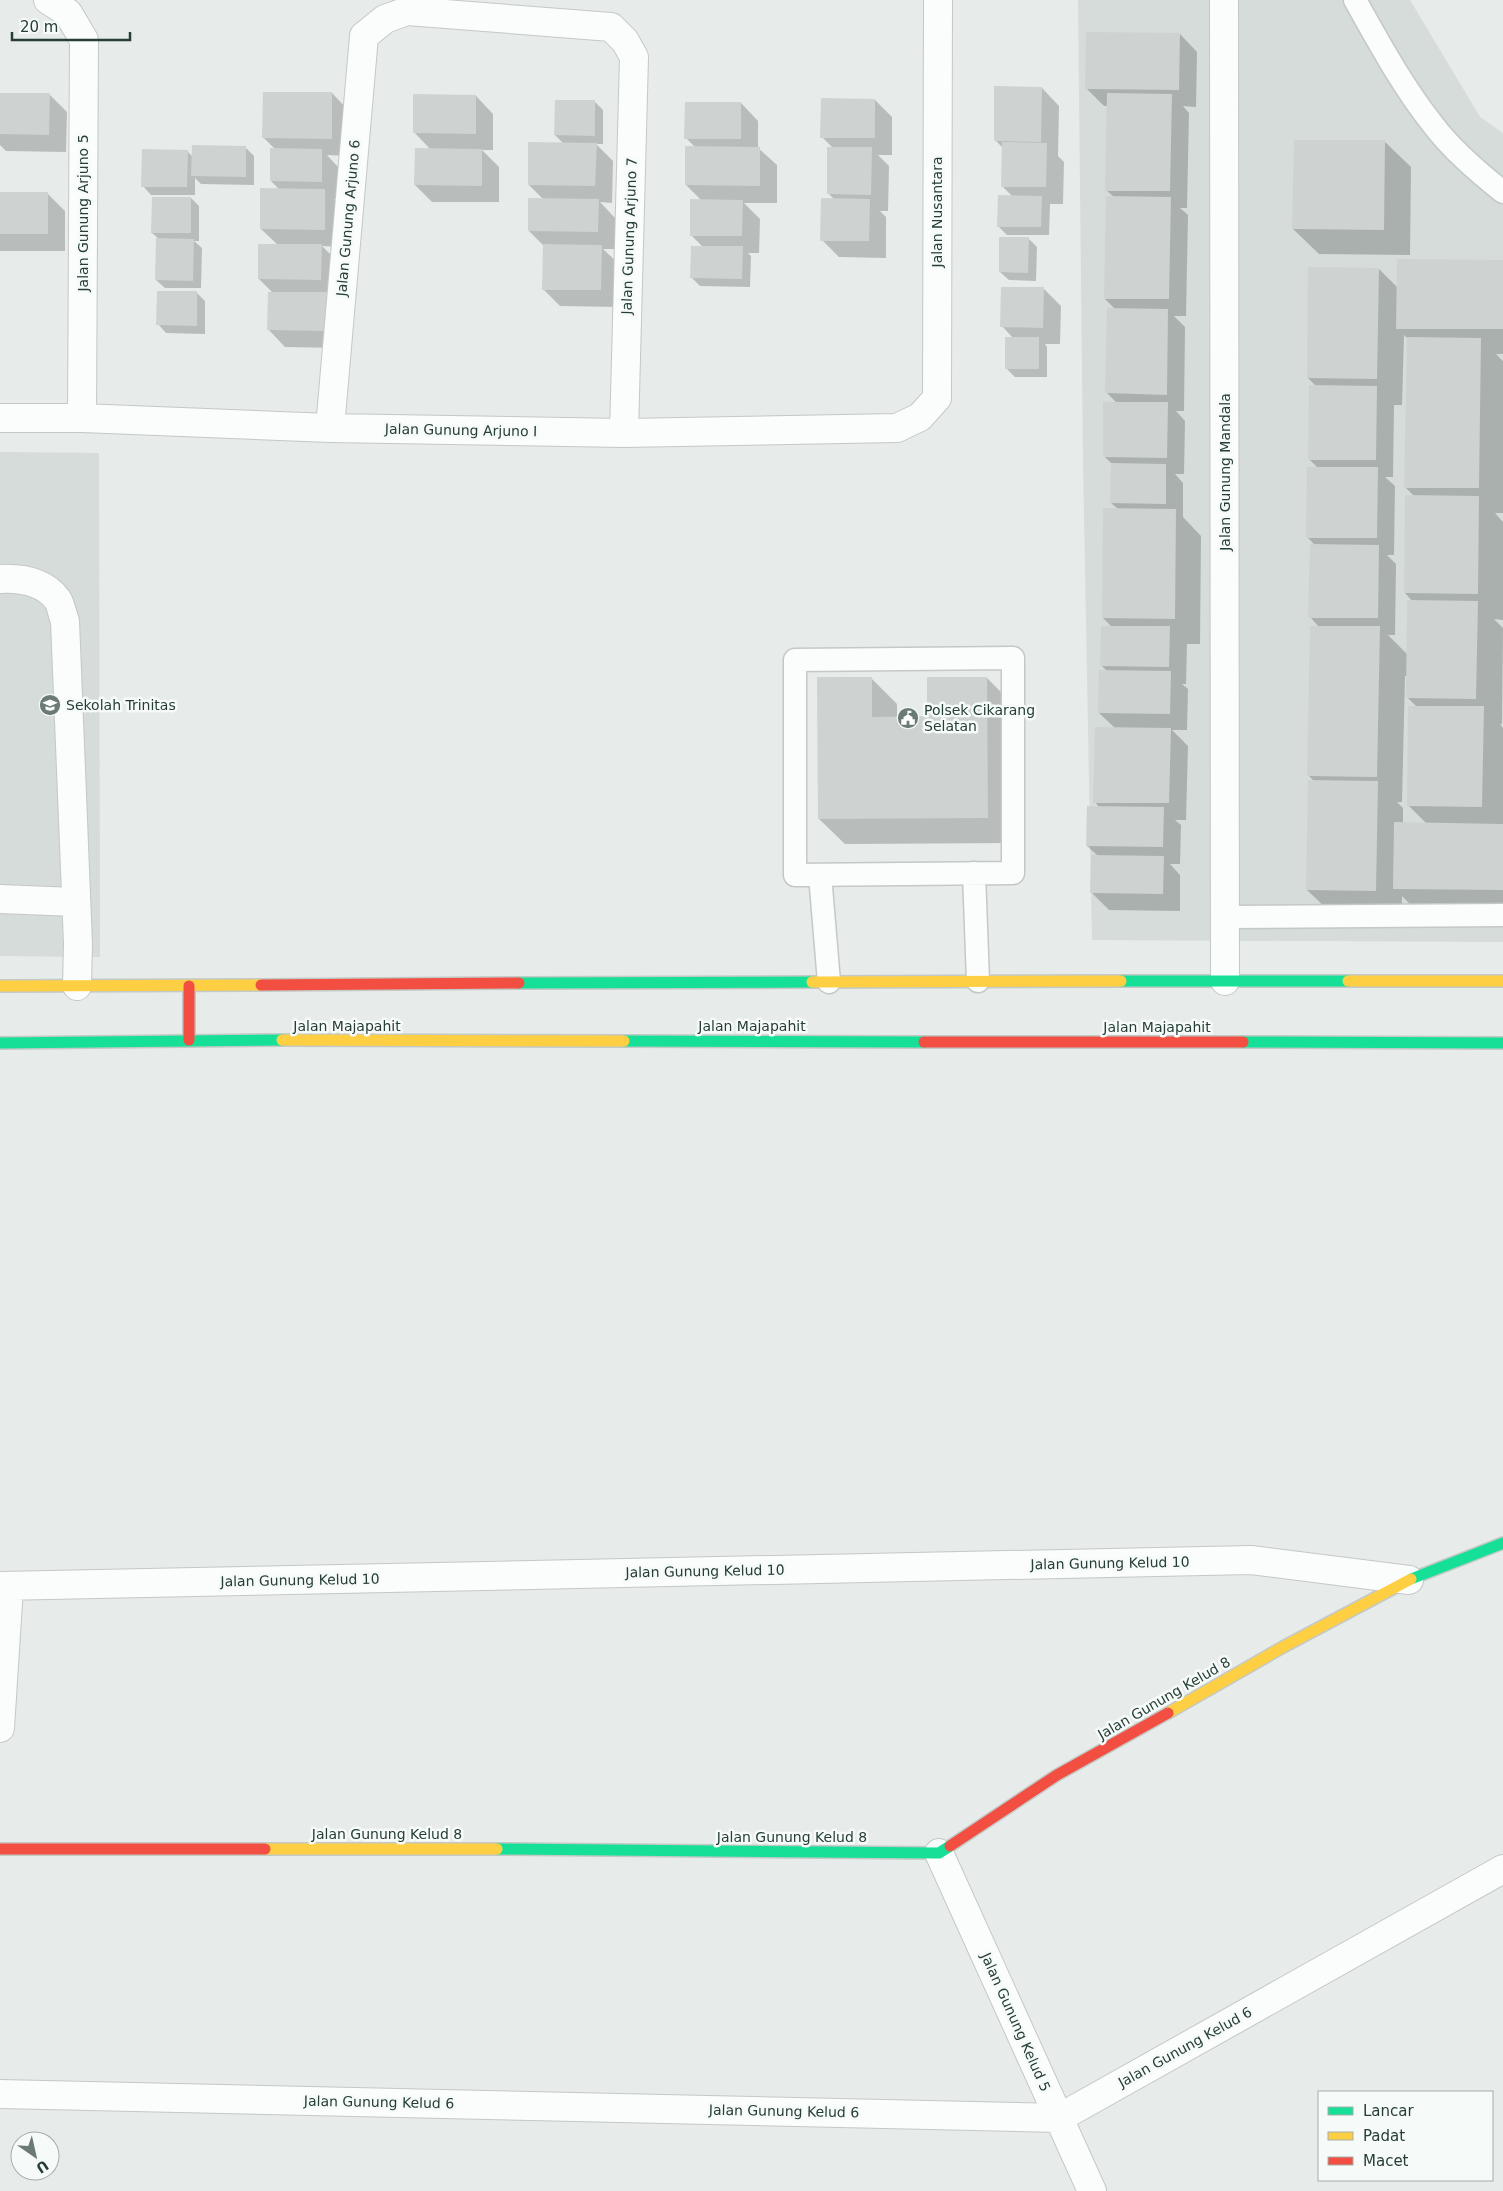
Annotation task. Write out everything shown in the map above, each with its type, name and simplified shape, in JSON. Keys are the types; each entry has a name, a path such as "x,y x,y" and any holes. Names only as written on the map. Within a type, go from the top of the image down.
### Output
{"street":[{"name":"Jalan Nusantara","path":"920,417 937,398 938,0"},
{"name":"Jalan Gunung Mandala","path":"1224,0 1226,981"},
{"name":"Jalan Gunung Arjuno 5","path":"58,6 84,40 82,418"},
{"name":"Jalan Gunung Arjuno 6","path":"330,428 364,36 385,19 407,11 611,27 625,41"},
{"name":"Jalan Gunung Arjuno 7","path":"624,433 634,56 625,41"},
{"name":"Jalan Gunung Arjuno I","path":"0,418 82,418 330,428 624,433 897,428 920,417"},
{"path":"0,578 20,578 46,588 58,600 65,621 78,944 77,986"},
{"path":"0,899 75,902"},
{"path":"0,986 978,981 1503,981"},
{"path":"188,986 189,1040"},
{"name":"Jalan Majapahit","path":"0,1043 189,1040 1503,1043"},
{"name":"Jalan Gunung Kelud 8","path":"0,1849 437,1849 939,1853 1057,1775 1127,1738 1283,1647 1409,1580 1503,1543"},
{"name":"Jalan Gunung Kelud 10","path":"4,1586 1251,1560 1409,1580"},
{"path":"0,1728 4,1586"},
{"name":"Jalan Gunung Kelud 5","path":"939,1853 1092,2191"},
{"name":"Jalan Gunung Kelud 6","path":"0,2094 1059,2118 1503,1869"}],"lane":[{"path":"1355,0 1391,65 1434,128 1481,174 1503,192"},
{"path":"1013,658 1013,873 820,875 795,875 795,660 1013,658"},
{"path":"974,873 978,981"},
{"path":"820,875 828,982"},
{"path":"1225,917 1503,915"}],"shaded area":[{"path":"1078,0 1410,0 1480,117 1503,133 1503,942 1092,940 1083,460"},
{"name":"Sekolah Trinitas","path":"0,452 99,453 100,957 0,956"}],"building":[{"path":"1086,32 1180,33 1179,90 1085,89"},
{"path":"994,86 1042,87 1041,142 994,141"},
{"path":"263,92 332,92 332,139 262,138"},
{"path":"0,93 50,93 49,135 0,134"},
{"path":"1107,93 1172,94 1170,191 1105,191"},
{"path":"413,94 476,95 476,134 413,133"},
{"path":"821,98 875,99 875,138 820,138"},
{"path":"555,100 595,100 595,136 554,135"},
{"path":"685,102 741,102 741,139 684,139"},
{"path":"1294,140 1385,140 1384,230 1292,229"},
{"path":"528,142 597,143 595,186 528,185"},
{"path":"1002,142 1047,143 1046,187 1001,187"},
{"path":"192,145 246,146 246,177 191,176"},
{"path":"685,146 760,147 760,186 685,185"},
{"path":"827,147 872,147 871,195 827,194"},
{"path":"270,148 322,149 322,182 270,181"},
{"path":"415,148 482,149 482,186 414,185"},
{"path":"142,149 188,150 187,187 141,187"},
{"path":"260,188 325,189 325,230 260,229"},
{"path":"0,192 48,192 48,234 0,234"},
{"path":"998,195 1042,196 1041,227 997,227"},
{"path":"1106,196 1171,197 1169,299 1104,299"},
{"path":"152,197 191,197 191,233 151,233"},
{"path":"528,198 599,199 598,232 528,231"},
{"path":"821,198 870,199 869,241 820,241"},
{"path":"690,199 743,200 742,236 690,236"},
{"path":"999,237 1029,237 1028,273 999,272"},
{"path":"156,238 194,239 193,281 155,280"},
{"path":"258,244 322,244 321,280 258,279"},
{"path":"543,244 602,245 601,290 542,290"},
{"path":"691,246 743,246 742,279 690,278"},
{"path":"1397,259 1503,260 1503,329 1396,329"},
{"path":"1308,267 1379,268 1377,379 1307,378"},
{"path":"1001,287 1044,287 1043,328 1000,327"},
{"path":"157,291 197,291 197,326 156,325"},
{"path":"268,292 327,292 327,331 267,330"},
{"path":"1107,308 1168,309 1167,395 1105,393"},
{"path":"1005,337 1039,337 1039,369 1005,369"},
{"path":"1407,337 1481,338 1479,488 1404,488"},
{"path":"1309,385 1377,386 1376,460 1308,460"},
{"path":"1103,402 1168,402 1167,458 1103,457"},
{"path":"1111,463 1166,464 1166,504 1110,503"},
{"path":"1307,467 1378,467 1377,538 1306,538"},
{"path":"1405,495 1479,496 1478,594 1404,593"},
{"path":"1103,508 1176,509 1175,619 1102,618"},
{"path":"1310,544 1379,545 1378,618 1308,618"},
{"path":"1407,600 1478,601 1476,699 1406,698"},
{"path":"1101,626 1170,626 1169,667 1100,666"},
{"path":"1310,626 1380,626 1377,777 1307,776"},
{"path":"1099,670 1171,671 1170,714 1098,713"},
{"path":"817,677 872,677 872,717 927,716 927,677 987,677 988,818 818,819"},
{"path":"1408,706 1484,706 1482,807 1407,806"},
{"path":"1095,727 1171,728 1169,803 1093,803"},
{"path":"1308,780 1378,781 1376,891 1306,890"},
{"path":"1087,806 1164,807 1163,847 1086,846"},
{"path":"1394,822 1503,824 1503,890 1393,889"},
{"path":"1091,855 1164,856 1163,894 1090,893"}],"traffic: fast":[{"path":"1121,981 1348,981"},
{"path":"519,983 812,982"},
{"path":"0,1043 282,1040"},
{"path":"624,1041 924,1042"},
{"path":"1243,1042 1503,1043"},
{"path":"1411,1579 1503,1543"},
{"path":"497,1849 939,1853 950,1846"}],"traffic: slow":[{"path":"812,982 1121,981"},
{"path":"1348,981 1503,981"},
{"path":"0,986 261,985"},
{"path":"282,1040 624,1041"},
{"path":"1168,1713 1283,1647 1411,1579"},
{"path":"265,1849 497,1849"}],"traffic: jam":[{"path":"261,985 519,983"},
{"path":"189,986 189,1040"},
{"path":"924,1042 1243,1042"},
{"path":"950,1846 1057,1775 1168,1713"},
{"path":"0,1849 265,1849"}],"place":[{"name":"Sekolah Trinitas","path":"50,705"},
{"name":"Polsek Cikarang Selatan","path":"908,718"}]}
